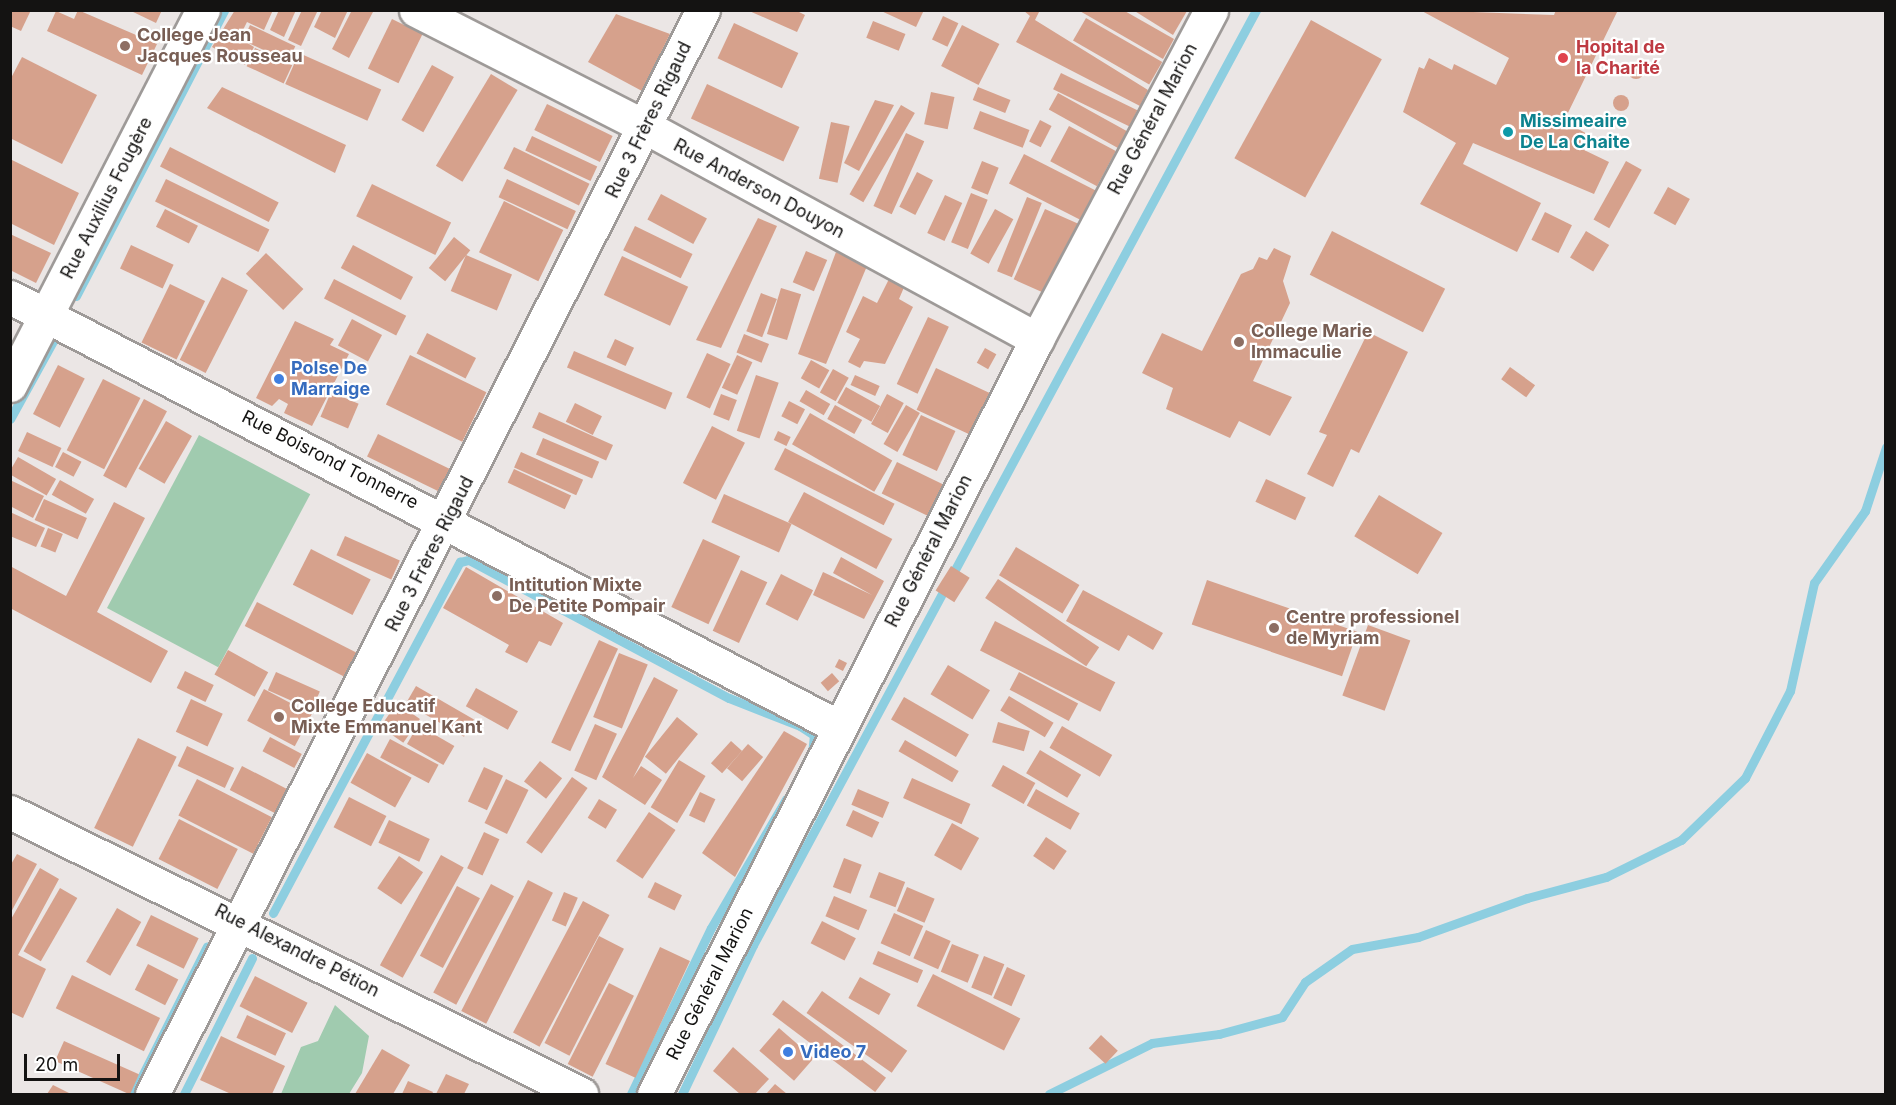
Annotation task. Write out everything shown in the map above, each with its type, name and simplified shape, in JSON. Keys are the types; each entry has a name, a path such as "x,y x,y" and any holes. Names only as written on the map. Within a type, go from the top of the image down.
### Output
{"street":[{"name":"Rue Auxilius Fougère","path":"10,385 203,10"},
{"name":"Rue Anderson Douyon","path":"416,10 646,127 1036,339"},
{"name":"Rue 3 Frères Rigaud","path":"152,1095 447,520 703,10"},
{"name":"Rue Général Marion","path":"654,1095 1036,339 1211,10"},
{"name":"Rue Boisrond Tonnerre","path":"10,297 447,520 839,728"},
{"name":"Rue Alexandre Pétion","path":"10,812 241,922 581,1095"}],"green space":[{"path":"199,435 310,494 218,667 107,608"},
{"path":"335,1005 369,1036 362,1073 349,1094 281,1094 301,1047 318,1041"}],"building":[{"path":"10,10 31,10 21,31 10,26"},
{"path":"78,10 157,44 142,75 47,31 56,11 74,19"},
{"path":"129,10 162,10 156,23"},
{"path":"235,10 273,10 264,30 247,22 239,38 254,47 245,65 212,47"},
{"path":"279,10 296,10 284,37 270,30"},
{"path":"302,10 318,10 301,46 288,40"},
{"path":"322,10 348,10 335,38 314,27"},
{"path":"352,10 374,10 349,58 332,49"},
{"path":"747,10 795,10 805,15 797,32"},
{"path":"879,10 924,10 916,27"},
{"path":"1023,10 1040,10 1035,20 1148,90 1140,106 1016,42 1030,16"},
{"path":"1078,10 1123,10 1174,39 1163,59"},
{"path":"1133,10 1185,10 1187,11 1173,35"},
{"name":"Missimeaire De La Chaite","path":"1420,10 1554,15 1556,10 1618,10 1564,121 1589,135 1582,149 1609,162 1594,194 1473,143 1463,164 1541,203 1517,252 1420,204 1456,143 1403,112 1419,67 1424,69 1429,58 1452,70 1454,64 1496,85 1509,58"},
{"path":"616,14 670,34 642,91 588,62"},
{"path":"943,16 958,23 947,47 932,40"},
{"path":"1086,18 1162,62 1149,85 1073,41"},
{"path":"392,19 423,34 398,83 368,68"},
{"path":"1311,20 1382,59 1305,197 1234,158"},
{"path":"873,21 905,34 899,51 866,38"},
{"path":"734,23 798,53 782,88 718,58"},
{"path":"250,25 295,46 288,62 243,40"},
{"path":"962,25 999,44 979,85 941,66"},
{"path":"255,48 292,65 284,83 247,66"},
{"path":"299,53 381,90 367,121 285,84"},
{"path":"22,57 97,95 62,164 10,138 10,80"},
{"path":"1636,63 1642,65 1644,71 1642,77 1636,79 1630,77 1628,71 1630,65"},
{"path":"432,65 454,77 423,132 401,120"},
{"path":"1061,73 1137,110 1130,126 1053,89"},
{"path":"491,74 518,90 462,182 436,166"},
{"path":"707,84 799,127 783,162 691,118"},
{"path":"222,87 346,145 335,173 207,108"},
{"path":"978,87 1010,100 1005,113 973,100"},
{"path":"931,92 954,97 948,129 924,124"},
{"path":"1058,93 1127,131 1118,148 1049,110"},
{"path":"1621,95 1627,97 1629,103 1627,109 1621,111 1615,109 1613,103 1615,97"},
{"path":"875,100 894,105 859,171 844,163"},
{"path":"547,104 613,136 600,162 534,130"},
{"path":"901,105 915,113 863,202 850,194"},
{"path":"980,111 1029,130 1023,148 973,129"},
{"path":"1040,120 1052,126 1041,147 1029,141"},
{"path":"831,122 850,126 838,183 819,179"},
{"path":"1069,126 1116,151 1097,186 1050,161"},
{"path":"906,133 924,141 892,214 873,206"},
{"path":"532,136 597,166 590,181 525,151"},
{"path":"170,147 279,202 269,222 160,167"},
{"path":"514,147 589,184 579,205 503,169"},
{"path":"1024,154 1096,191 1081,220 1009,183"},
{"path":"12,160 79,193 54,245 10,223"},
{"path":"982,161 999,168 988,195 971,188"},
{"path":"1626,161 1642,170 1609,228 1594,220"},
{"path":"917,172 933,180 915,215 899,207"},
{"path":"166,179 269,229 258,252 155,201"},
{"path":"507,179 576,211 567,229 499,197"},
{"path":"372,184 451,223 435,255 356,216"},
{"path":"1668,187 1690,199 1675,225 1653,213"},
{"path":"971,193 988,200 968,249 951,242"},
{"path":"661,194 707,218 693,244 647,220"},
{"path":"945,195 962,203 944,241 927,233"},
{"path":"1027,197 1042,203 1012,277 997,271"},
{"path":"504,201 563,230 538,281 479,252"},
{"path":"165,209 198,226 189,244 156,227"},
{"path":"995,209 1013,219 989,264 970,254"},
{"path":"1045,209 1079,224 1047,294 1014,279"},
{"path":"1545,212 1572,225 1558,253 1531,240"},
{"path":"758,218 777,226 721,348 696,340"},
{"path":"635,226 693,254 681,278 623,250"},
{"path":"1332,231 1445,289 1423,332 1310,275"},
{"path":"1586,231 1609,245 1593,271 1570,258"},
{"path":"10,234 51,253 36,283 10,270"},
{"path":"454,237 470,250 445,281 429,268"},
{"path":"131,245 174,265 163,288 120,269"},
{"path":"353,245 413,277 401,300 341,268"},
{"name":"College Marie Immaculie","path":"1274,248 1291,256 1283,281 1290,303 1253,381 1292,397 1270,436 1239,421 1230,438 1166,409 1173,388 1142,373 1162,333 1202,351 1241,274 1253,269 1259,257 1267,260"},
{"path":"806,251 827,260 814,291 793,282"},
{"path":"836,252 867,266 826,364 798,354"},
{"path":"266,253 303,289 283,310 246,274"},
{"path":"466,255 512,275 497,310 451,291"},
{"path":"622,256 688,287 670,326 604,295"},
{"path":"222,277 248,290 206,373 180,360"},
{"path":"890,277 905,285 899,299 913,307 885,364 864,361 860,368 848,362 860,339 846,332 863,296 877,303"},
{"path":"334,279 406,316 396,335 324,299"},
{"path":"170,284 205,301 177,360 142,342"},
{"path":"781,288 801,294 787,340 767,334"},
{"path":"761,293 777,299 762,337 746,331"},
{"path":"928,317 949,327 918,394 897,384"},
{"path":"352,319 382,335 368,361 338,345"},
{"path":"295,321 334,339 330,345 349,354 312,426 284,413 288,404 279,399 272,406 256,398"},
{"path":"1368,332 1408,352 1359,453 1351,449 1333,487 1307,474 1327,435 1319,432"},
{"path":"427,333 476,358 466,378 417,353"},
{"path":"744,334 769,344 762,363 737,353"},
{"path":"615,339 634,348 626,366 607,357"},
{"path":"985,348 996,354 988,369 977,363"},
{"path":"574,351 672,393 665,409 567,368"},
{"path":"707,353 731,364 710,408 686,397"},
{"path":"410,355 486,392 462,442 386,404"},
{"path":"737,355 752,362 737,395 722,388"},
{"path":"811,360 829,370 819,389 801,378"},
{"path":"58,365 85,379 60,428 33,414"},
{"path":"1510,367 1535,385 1526,397 1501,379"},
{"path":"936,368 991,394 972,435 917,410"},
{"path":"833,369 849,378 836,401 820,393"},
{"path":"756,375 779,383 759,439 737,431"},
{"path":"855,375 880,386 875,396 851,385"},
{"path":"103,379 140,398 104,469 67,450"},
{"path":"846,387 880,406 871,422 837,403"},
{"path":"806,390 830,404 824,415 800,401"},
{"path":"331,392 359,404 348,429 320,417"},
{"path":"721,394 737,400 729,421 713,415"},
{"path":"887,394 904,403 888,433 871,424"},
{"path":"144,399 167,411 126,488 103,476"},
{"path":"789,401 805,409 797,424 781,416"},
{"path":"575,403 602,416 593,435 566,422"},
{"path":"835,405 862,420 854,434 827,419"},
{"path":"906,405 920,413 897,452 884,444"},
{"path":"539,412 613,445 606,460 532,428"},
{"path":"810,413 892,461 874,492 792,444"},
{"path":"921,415 955,431 937,471 902,455"},
{"path":"166,421 192,436 164,484 138,469"},
{"path":"712,426 745,443 716,500 683,483"},
{"path":"778,431 791,437 786,446 774,440"},
{"path":"27,432 61,448 53,467 18,451"},
{"path":"378,434 450,469 439,492 367,456"},
{"path":"543,438 599,462 592,478 536,455"},
{"path":"785,448 895,504 884,525 774,469"},
{"path":"63,452 82,462 74,477 55,467"},
{"path":"521,452 583,480 576,495 514,468"},
{"path":"18,457 56,479 47,495 10,474"},
{"path":"897,462 943,484 927,516 882,493"},
{"path":"514,469 571,496 565,509 508,483"},
{"path":"1266,479 1306,498 1295,520 1255,502"},
{"path":"10,480 44,496 33,518 10,506"},
{"path":"60,480 94,499 86,514 52,495"},
{"path":"804,492 892,539 876,569 788,522"},
{"path":"724,494 792,524 779,552 711,522"},
{"path":"1379,495 1442,533 1418,574 1354,536"},
{"path":"44,499 87,518 78,539 35,520"},
{"path":"114,502 145,518 97,612 168,651 151,683 10,608 10,566 66,596"},
{"path":"10,512 45,528 36,547 10,536"},
{"path":"48,528 63,534 55,553 41,547"},
{"path":"345,536 400,560 391,580 336,555"},
{"path":"703,539 740,556 708,624 671,607"},
{"path":"1016,547 1079,585 1062,613 999,575"},
{"path":"311,549 371,579 353,615 293,585"},
{"path":"841,557 884,581 864,619 813,595 823,572 872,595 833,573"},
{"path":"951,566 970,578 954,602 936,591"},
{"path":"466,567 563,623 551,646 539,641 527,663 505,652 509,645 443,608"},
{"path":"741,570 767,582 739,643 713,631"},
{"path":"781,574 813,590 798,621 766,604"},
{"path":"998,579 1099,647 1086,666 985,598"},
{"name":"Centre professionel de Myriam","path":"1207,580 1357,632 1342,676 1192,624"},
{"path":"1083,590 1163,633 1153,650 1128,635 1119,651 1066,621"},
{"path":"257,602 358,653 345,677 245,626"},
{"path":"995,621 1115,682 1100,712 980,650"},
{"path":"1368,625 1410,640 1385,711 1342,695"},
{"path":"599,640 618,649 570,751 551,742"},
{"path":"228,650 268,672 255,697 214,674"},
{"path":"619,653 648,665 622,729 593,717"},
{"path":"839,659 847,663 843,671 835,667"},
{"path":"948,665 990,690 972,719 930,694"},
{"path":"185,671 214,685 205,702 177,688"},
{"path":"276,672 320,692 312,710 268,690"},
{"path":"1019,672 1078,703 1069,721 1010,690"},
{"path":"832,673 839,681 828,691 821,683"},
{"path":"654,677 678,690 633,778 641,766 662,780 645,805 602,777"},
{"path":"416,686 474,720 464,737 406,703"},
{"path":"476,688 518,711 508,730 466,706"},
{"name":"College Educatif Mixte Emmanuel Kant","path":"264,689 312,714 295,746 247,721"},
{"path":"1009,696 1054,723 1045,737 1000,711"},
{"path":"904,697 969,734 956,757 891,720"},
{"path":"191,699 223,714 208,746 176,732"},
{"path":"397,703 420,719 403,743 380,727"},
{"path":"677,717 698,734 666,774 645,757"},
{"path":"998,722 1030,731 1024,751 992,742"},
{"path":"595,724 617,734 596,780 574,771"},
{"path":"418,725 454,746 443,765 407,744"},
{"path":"1062,726 1112,755 1100,777 1050,748"},
{"path":"784,731 807,744 735,877 702,853"},
{"path":"270,737 302,754 294,768 262,751"},
{"path":"138,738 177,757 133,847 94,828"},
{"path":"390,739 439,765 429,783 380,758"},
{"path":"905,740 959,771 952,782 898,751"},
{"path":"731,741 742,751 722,773 711,763"},
{"path":"748,744 763,757 742,781 727,768"},
{"path":"187,746 234,768 225,788 178,766"},
{"path":"1040,750 1081,775 1067,798 1026,773"},
{"path":"367,753 412,778 395,807 351,783"},
{"path":"679,760 706,776 677,823 651,807"},
{"path":"540,761 562,778 546,799 524,781"},
{"path":"1003,765 1035,783 1024,804 991,786"},
{"path":"242,766 287,789 275,813 230,790"},
{"path":"484,767 503,776 487,810 468,801"},
{"path":"572,777 588,788 542,853 526,843"},
{"path":"912,778 970,804 962,824 903,798"},
{"path":"197,779 272,817 253,854 178,816"},
{"path":"506,779 528,790 507,834 485,823"},
{"path":"858,789 889,802 883,818 851,805"},
{"path":"1036,789 1080,813 1071,830 1027,806"},
{"path":"700,792 715,799 704,823 689,816"},
{"path":"349,797 386,816 371,846 334,827"},
{"path":"599,799 617,810 606,829 588,818"},
{"path":"853,810 879,822 872,838 846,825"},
{"path":"649,812 676,830 643,879 616,861"},
{"path":"179,819 238,849 217,889 159,859"},
{"path":"389,820 430,839 419,862 378,843"},
{"path":"952,823 979,838 961,870 934,855"},
{"path":"484,832 499,839 483,875 467,868"},
{"path":"1046,837 1067,851 1054,870 1033,856"},
{"path":"17,854 37,864 10,914 10,866"},
{"path":"441,855 464,868 403,978 380,965"},
{"path":"399,856 423,872 401,905 377,888"},
{"path":"844,858 862,865 851,894 833,887"},
{"path":"40,868 59,879 18,955 46,969 23,1018 10,1012 10,921"},
{"path":"879,872 905,882 895,907 869,897"},
{"path":"528,880 553,893 486,1024 461,1011"},
{"path":"655,882 682,895 675,910 648,897"},
{"path":"491,884 514,896 456,1005 433,993"},
{"path":"457,886 480,898 443,968 420,956"},
{"path":"907,887 935,899 924,923 897,911"},
{"path":"60,888 77,898 41,961 24,951"},
{"path":"564,892 578,898 566,926 552,921"},
{"path":"834,896 867,910 859,930 825,916"},
{"path":"583,901 609,915 540,1047 513,1033"},
{"path":"117,908 141,922 110,976 86,962"},
{"path":"894,913 923,926 910,956 881,943"},
{"path":"151,915 199,938 184,969 136,946"},
{"path":"822,921 856,938 845,961 811,943"},
{"path":"926,930 951,941 938,969 913,958"},
{"path":"599,936 624,949 569,1056 545,1043"},
{"path":"952,944 979,955 968,983 941,972"},
{"path":"660,947 690,961 635,1078 605,1064"},
{"path":"878,951 923,970 918,983 873,964"},
{"path":"984,956 1004,964 992,996 971,988"},
{"path":"148,964 178,979 165,1005 135,990"},
{"path":"1007,967 1025,975 1011,1006 993,998"},
{"path":"933,974 1020,1018 1004,1051 917,1006"},
{"path":"72,975 160,1018 144,1051 56,1008"},
{"path":"255,976 308,1003 292,1033 240,1006"},
{"path":"860,977 891,994 879,1015 848,998"},
{"path":"609,983 634,996 593,1077 568,1064"},
{"path":"822,991 907,1051 892,1073 807,1013"},
{"path":"783,1000 886,1078 875,1092 772,1014"},
{"path":"247,1015 286,1033 275,1056 236,1038"},
{"path":"779,1028 814,1058 794,1081 759,1051"},
{"path":"1101,1035 1118,1051 1106,1064 1089,1048"},
{"path":"221,1036 285,1066 272,1094 231,1094 200,1080"},
{"path":"64,1041 139,1074 129,1094 55,1061"},
{"path":"733,1047 769,1079 755,1094 740,1094 713,1071"},
{"path":"382,1049 410,1065 393,1094 355,1094"},
{"path":"446,1074 469,1084 464,1094 436,1094"},
{"path":"408,1081 433,1092 432,1094 402,1094"},
{"path":"775,1084 787,1094 766,1094"},
{"path":"53,1085 71,1094 47,1094"}],"waterway":[{"path":"76,296 224,10"},
{"path":"682,1094 753,945 1256,10"},
{"path":"10,419 58,332"},
{"path":"1049,1094 1152,1043 1219,1034 1282,1017 1305,982 1352,949 1418,937 1527,898 1606,877 1681,840 1745,778 1790,691 1814,583 1865,511 1886,447"},
{"path":"273,913 460,562 469,560 729,698 800,726 814,735 812,754"},
{"path":"631,1094 711,928 786,799"},
{"path":"133,1094 207,946"},
{"path":"184,1094 252,958"}],"place":[{"name":"College Jean Jacques Rousseau","path":"125,46"},
{"name":"Hopital de la Charité","path":"1563,58"},
{"name":"Missimeaire De La Chaite","path":"1508,132"},
{"name":"College Marie Immaculie","path":"1239,342"},
{"name":"Polse De Marraige","path":"279,379"},
{"name":"Intitution Mixte De Petite Pompair","path":"497,596"},
{"name":"Centre professionel de Myriam","path":"1274,628"},
{"name":"College Educatif Mixte Emmanuel Kant","path":"279,717"},
{"name":"Video 7","path":"788,1052"}]}
